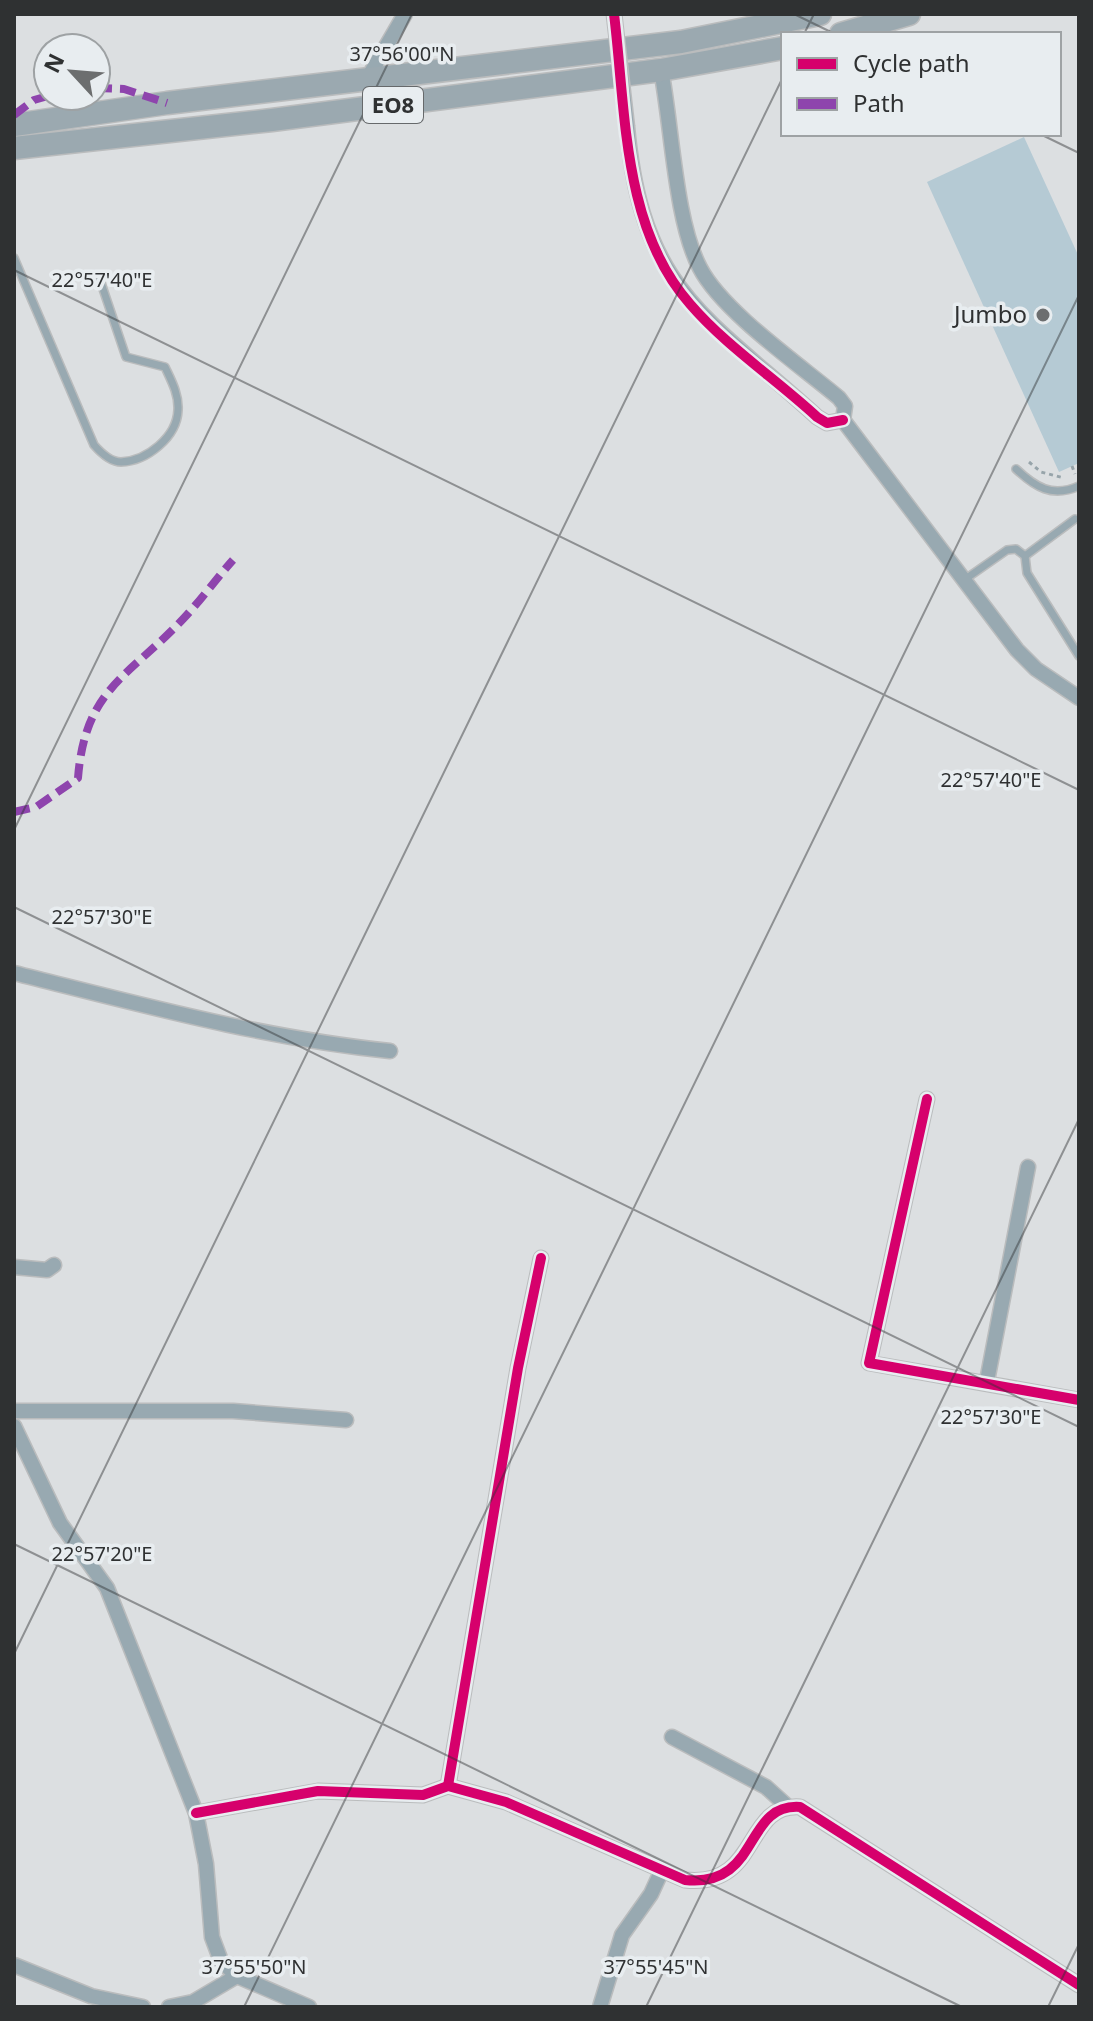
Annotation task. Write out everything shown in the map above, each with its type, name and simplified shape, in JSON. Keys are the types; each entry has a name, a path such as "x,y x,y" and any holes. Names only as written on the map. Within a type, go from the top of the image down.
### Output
{"main road":[{"name":"ΕΟ8","path":"14,125 167,103 366,82 681,42 820,14"},
{"path":"848,32 909,14"},
{"name":"ΕΟ8","path":"14,148 272,120 661,70 781,48"}],"street":[{"path":"366,82 405,14"},
{"path":"614,14 636,192 657,255 672,282 722,335 817,417 827,423 843,420"},
{"path":"661,70 685,223 702,271 747,320 839,398 845,406 843,420 1017,650 1036,669 1079,698"},
{"path":"14,973 316,1044 390,1051"},
{"path":"927,1099 869,1363 987,1381 1079,1400"},
{"path":"987,1381 1028,1167"},
{"path":"448,1786 518,1368 541,1258"},
{"path":"14,1267 47,1270 54,1265"},
{"path":"14,1411 233,1411 346,1420"},
{"path":"14,1426 60,1523 107,1588 196,1813 206,1864 212,1937 221,1961 237,1976 309,2007"},
{"path":"672,1737 766,1787 787,1806 815,1814 1079,1985"},
{"path":"196,1813 318,1791 423,1795 448,1786 506,1802 685,1880 703,1882 722,1877 736,1865 773,1813 787,1806"},
{"path":"600,2007 622,1935 651,1894 662,1870"},
{"path":"14,1965 91,1996 124,2006 143,2007"},
{"path":"169,2007 193,2002 237,1976"}],"lane":[{"path":"14,258 94,445 106,457 120,462 157,448 171,432 178,413 177,396 165,367 126,357 100,280"},
{"path":"1016,469 1032,484 1050,492 1079,486"},
{"path":"1025,556 1075,519"},
{"path":"962,581 1007,550 1016,549 1025,556 1027,573 1079,656"}],"path":[{"path":"1029,462 1054,477 1076,474 1072,466"}],"building":[{"path":"1024,137 1079,257 1079,463 1059,472 927,182"}],"marked path":[{"path":"112,89 124,89 167,103"},
{"path":"14,115 32,102"},
{"path":"14,812 36,807 78,778 82,748 100,703 113,686 184,618 233,560"}],"cycle path":[{"path":"614,14 631,166 651,240 668,273 690,304 719,334 817,417 827,423 843,420"},
{"path":"927,1099 869,1363 1079,1400"},
{"path":"448,1786 518,1368 541,1258"},
{"path":"196,1813 318,1791 423,1795 448,1786 506,1802 685,1880 709,1879 727,1871 740,1859 769,1818 782,1809 800,1807 1079,1985"}],"place":[{"name":"Jumbo","path":"1043,315"}]}
